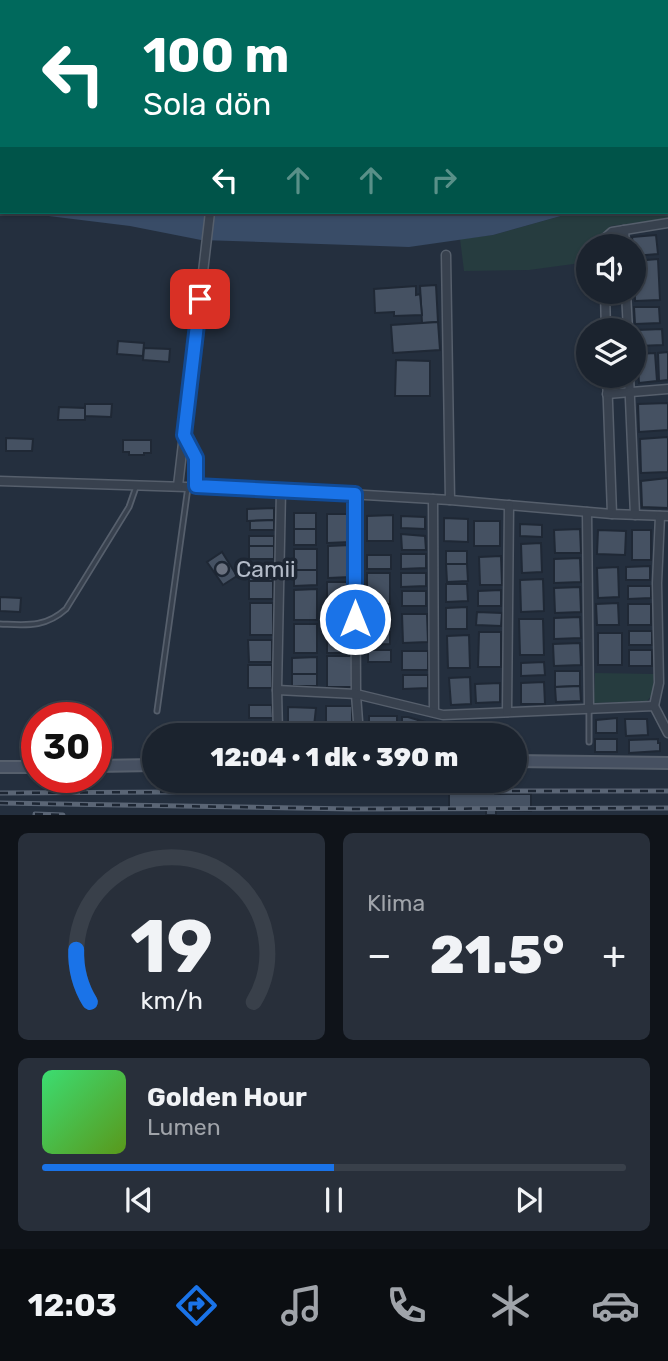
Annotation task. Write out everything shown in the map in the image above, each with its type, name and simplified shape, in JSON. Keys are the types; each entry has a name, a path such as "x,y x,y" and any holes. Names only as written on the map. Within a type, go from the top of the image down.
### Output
{"main road":[{"path":"527,761 668,763"},
{"path":"112,766 142,765"},
{"path":"0,767 21,766"}],"street":[{"path":"177,486 210,214"},
{"path":"607,234 668,223"},
{"path":"624,230 624,234"},
{"path":"446,255 450,500"},
{"path":"607,388 612,514"},
{"path":"630,388 635,515"},
{"path":"607,394 668,390"},
{"path":"184,435 196,458 192,486"},
{"path":"0,481 281,489 664,516 657,583 659,683 654,706 668,733"},
{"path":"278,723 281,489"},
{"path":"355,494 358,723"},
{"path":"433,499 434,712"},
{"path":"507,712 509,505"},
{"path":"587,512 589,709"},
{"path":"277,690 356,694 443,715 654,706"}],"lane":[{"path":"0,624 48,622 66,609 129,507 136,485"},
{"path":"157,711 192,486"},
{"path":"589,709 589,741"}],"green space":[{"path":"568,214 668,214 668,219 611,226 602,234 576,234 576,264 529,270 464,271 460,239 493,235"},
{"path":"595,673 654,674 653,694 647,701 594,703"}],"water":[{"path":"32,214 568,214 493,235 409,247 201,240 130,226"}],"building":[{"path":"656,235 658,254 646,255 646,236"},
{"path":"658,259 660,300 646,301 646,260"},
{"path":"436,285 438,322 422,323 420,286"},
{"path":"416,286 416,295 420,294 422,315 394,316 394,312 375,313 374,289"},
{"path":"634,307 659,307 660,323 646,324 646,318 635,318"},
{"path":"438,322 440,350 393,353 391,325"},
{"path":"662,329 663,345 646,346 646,330"},
{"path":"118,341 144,343 143,356 117,354"},
{"path":"144,348 170,349 169,362 143,360"},
{"path":"668,352 668,380 659,381 658,353"},
{"path":"655,353 657,381 646,382 646,354"},
{"path":"396,360 430,361 430,396 395,396"},
{"path":"668,403 668,430 639,432 638,404"},
{"path":"85,404 112,404 111,417 85,416"},
{"path":"59,407 85,408 85,420 58,420"},
{"path":"668,437 668,472 641,473 640,439"},
{"path":"6,438 33,439 32,451 6,451"},
{"path":"123,440 151,440 151,453 129,455 129,452 123,452"},
{"path":"668,478 668,508 642,507 641,481"},
{"path":"274,508 274,520 247,521 247,509"},
{"path":"294,513 316,513 316,529 294,529"},
{"path":"327,514 351,514 351,542 327,543"},
{"path":"393,515 393,541 367,541 367,516"},
{"path":"401,516 425,517 425,529 401,528"},
{"path":"444,518 468,519 468,542 444,541"},
{"path":"274,520 274,530 250,530 250,521"},
{"path":"474,521 500,521 500,546 474,546"},
{"path":"520,524 542,525 542,537 520,536"},
{"path":"294,529 316,529 316,545 294,545"},
{"path":"580,529 581,553 555,553 554,530"},
{"path":"598,530 626,531 625,555 597,554"},
{"path":"632,530 651,530 651,560 632,560"},
{"path":"401,534 425,536 426,550 402,550"},
{"path":"249,536 274,536 274,546 249,546"},
{"path":"541,543 542,572 522,573 521,544"},
{"path":"351,545 351,577 328,578 328,546"},
{"path":"249,546 274,546 274,559 249,559"},
{"path":"294,549 317,549 317,570 294,570"},
{"path":"446,551 467,551 467,564 446,564"},
{"name":"Camii","path":"222,552 237,576 223,585 207,562"},
{"path":"401,554 426,554 426,568 401,569"},
{"path":"367,555 391,555 391,569 367,569"},
{"path":"501,556 502,585 480,585 479,557"},
{"path":"580,558 581,582 554,583 554,559"},
{"path":"249,564 273,564 273,581 249,581"},
{"path":"446,564 467,564 468,581 447,582"},
{"path":"650,566 650,580 626,580 626,567"},
{"path":"618,567 619,597 598,598 597,568"},
{"path":"294,570 317,570 317,585 294,586"},
{"path":"367,573 390,573 390,604 367,604"},
{"path":"401,573 426,573 426,586 401,587"},
{"path":"543,579 544,611 521,612 520,580"},
{"path":"249,581 273,581 273,599 249,599"},
{"path":"327,582 352,582 352,609 327,609"},
{"path":"446,584 467,584 468,601 446,602"},
{"path":"628,586 651,586 651,598 628,599"},
{"path":"580,587 581,612 555,613 554,588"},
{"path":"317,589 317,620 294,620 294,590"},
{"path":"501,590 501,606 478,606 478,591"},
{"path":"402,591 426,591 426,606 402,606"},
{"path":"0,597 21,598 20,612 0,611"},
{"path":"250,603 273,603 273,635 250,635"},
{"path":"618,603 619,625 597,625 596,604"},
{"path":"628,604 651,604 651,625 628,625"},
{"path":"467,607 467,629 446,629 446,608"},
{"path":"391,612 391,627 367,627 367,613"},
{"path":"477,612 502,613 501,626 476,625"},
{"path":"327,614 351,614 352,635 327,636"},
{"path":"402,614 427,614 428,642 403,643"},
{"path":"580,617 581,638 554,639 554,618"},
{"path":"519,619 543,619 544,655 520,655"},
{"path":"294,624 317,624 317,653 294,653"},
{"path":"629,631 652,631 652,645 629,645"},
{"path":"367,632 390,632 390,644 367,645"},
{"path":"479,632 501,632 501,667 478,667"},
{"path":"598,633 622,633 622,665 598,665"},
{"path":"352,635 352,653 327,653 327,636"},
{"path":"469,635 470,668 448,668 447,636"},
{"path":"248,640 272,640 272,662 249,662"},
{"path":"580,643 581,665 554,666 553,644"},
{"path":"368,650 391,650 391,662 368,662"},
{"path":"629,650 652,650 652,666 629,666"},
{"path":"402,651 428,651 428,670 402,670"},
{"path":"327,656 352,656 352,687 327,687"},
{"path":"317,657 317,674 292,674 292,658"},
{"path":"544,662 545,675 521,676 521,663"},
{"path":"248,665 272,665 272,688 248,688"},
{"path":"555,671 580,671 580,686 555,687"},
{"path":"292,674 317,674 317,686 292,686"},
{"path":"403,675 428,675 428,688 403,689"},
{"path":"470,677 471,704 451,705 449,678"},
{"path":"544,682 545,704 521,704 521,683"},
{"path":"500,683 500,702 476,703 475,684"},
{"path":"580,686 581,701 556,702 555,687"},
{"path":"249,705 272,705 273,718 249,718"},
{"path":"326,706 352,706 352,723 326,723"},
{"path":"288,707 316,708 314,723 288,723"},
{"path":"369,716 397,716 397,723 369,723"},
{"path":"402,717 418,720 418,723 402,723"},
{"path":"617,718 617,733 596,733 596,720"},
{"path":"625,719 647,719 648,735 626,736"},
{"path":"595,739 617,739 617,752 595,752"},
{"path":"658,739 660,751 629,753 629,740"},
{"path":"449,793 531,794 531,811 496,810 496,815 486,815 486,810 449,810"}],"railway":[{"path":"0,793 668,791"},
{"path":"0,803 352,809 668,808"},
{"path":"35,814 63,815"}],"place":[{"name":"Camii","path":"222,569"}],"route":[{"path":"200,299 184,435 196,458 196,486 355,494 355,619"}]}
